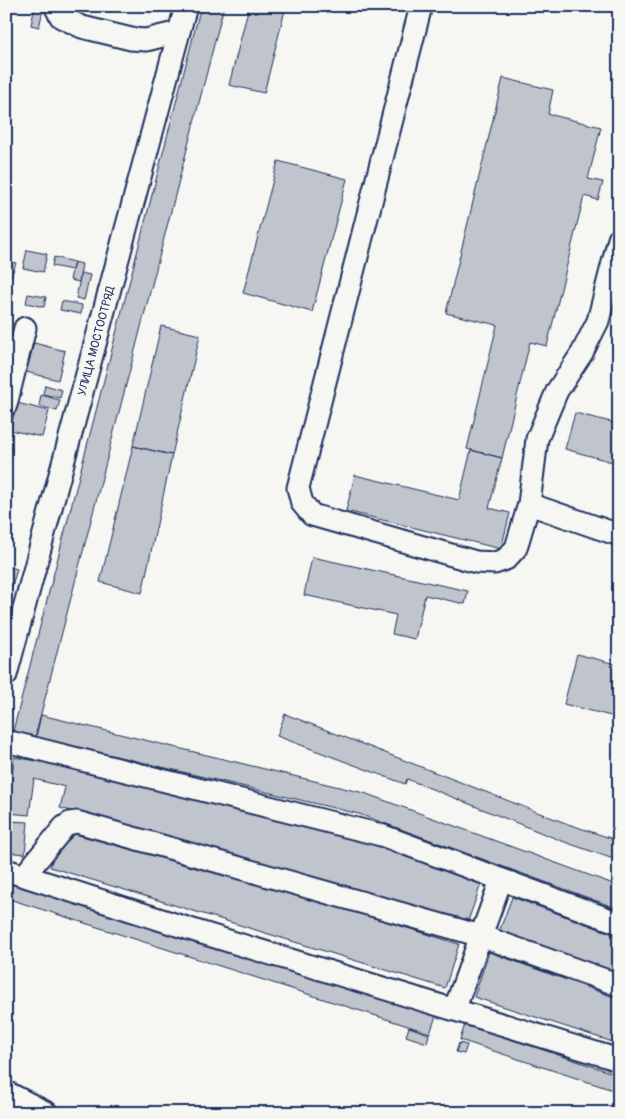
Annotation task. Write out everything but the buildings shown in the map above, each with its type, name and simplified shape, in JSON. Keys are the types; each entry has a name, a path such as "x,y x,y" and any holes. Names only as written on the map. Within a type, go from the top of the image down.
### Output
{"street":[{"path":"55,6 61,16 82,27 131,40 146,40 179,32"},
{"name":"УЛИЦА МОСТООТРЯД","path":"6,675 12,634 186,6"},
{"path":"422,6 298,488 302,503 312,515 476,562 495,563 506,558 516,548 529,504 538,439 557,391 582,353 598,321 619,239"},
{"path":"6,405 25,328"},
{"path":"529,504 617,535"},
{"path":"6,741 381,835 619,923"},
{"path":"619,985 481,936 77,822 70,823 64,827 15,873 199,932 455,1008 619,1060"},
{"path":"455,1008 501,880"},
{"path":"6,1092 47,1113"}]}
